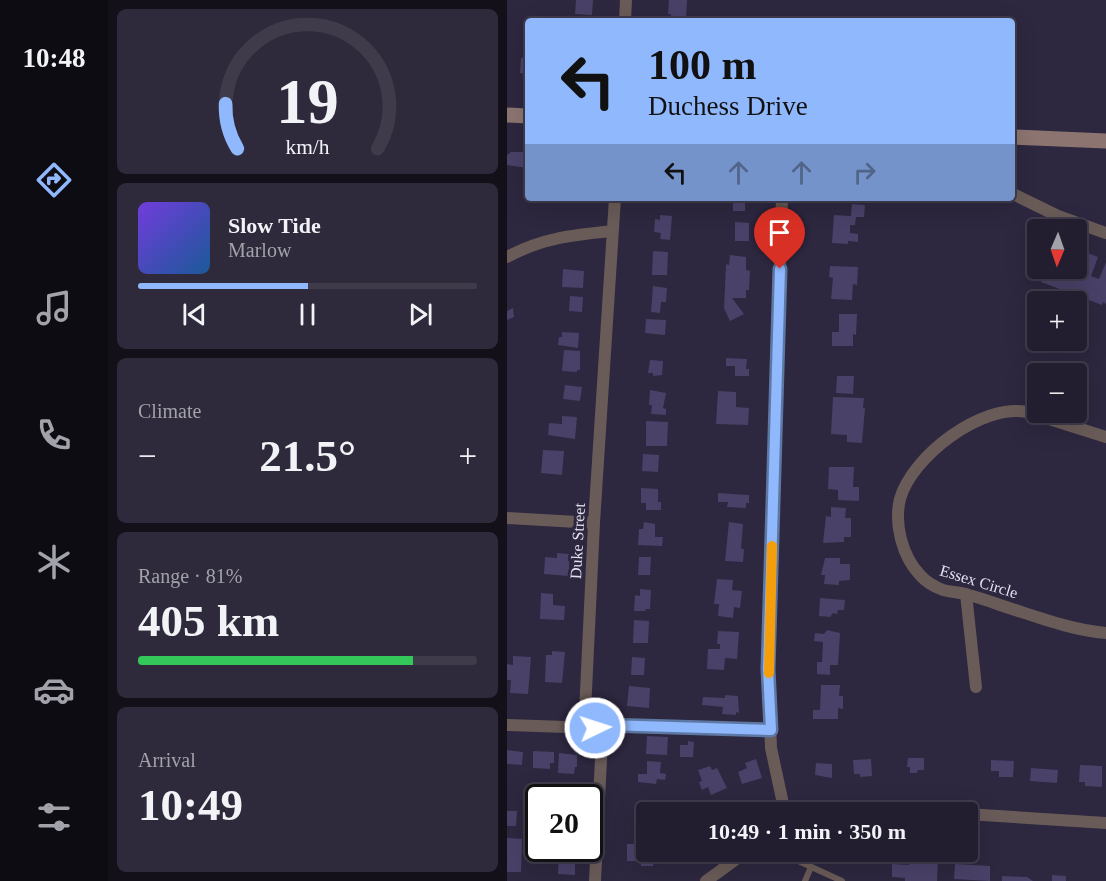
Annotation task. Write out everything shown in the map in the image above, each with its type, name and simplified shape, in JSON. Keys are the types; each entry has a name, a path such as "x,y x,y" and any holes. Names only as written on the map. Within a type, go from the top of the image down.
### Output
{"street":[{"path":"625,18 626,0"},
{"path":"507,115 525,116"},
{"path":"1015,137 1106,141"},
{"path":"1015,195 1058,216 1106,233"},
{"name":"Duke Street","path":"595,881 602,739 585,712 594,523 615,201"},
{"path":"782,201 768,669 771,748 783,802"},
{"path":"507,257 537,243 564,236 612,231"},
{"name":"Essex Circle","path":"1106,437 1027,412 998,412 960,429 931,452 910,477 903,490 900,500 899,529 904,551 920,576 931,585 1068,626 1106,633"},
{"path":"507,518 594,523"},
{"path":"966,594 977,687"},
{"path":"507,725 595,728"},
{"path":"978,815 1106,823"},
{"path":"705,881 731,862"}],"lane":[{"path":"595,728 606,725 771,730"},
{"path":"800,862 842,881"},
{"path":"805,881 811,867"}],"building":[{"path":"576,0 593,0 592,15 575,14"},
{"path":"669,0 687,0 686,18 671,18 671,14 668,14"},
{"path":"521,58 525,58 525,74 520,73"},
{"path":"511,152 525,152 525,168 507,165 507,155"},
{"path":"733,201 745,201 745,211 733,211"},
{"path":"852,204 865,205 864,217 856,217 855,225 850,225 850,233 858,234 858,242 832,243 834,215 851,216"},
{"path":"660,215 672,216 670,240 660,239 661,233 654,232 655,219 660,220"},
{"path":"735,222 749,223 749,241 735,241"},
{"path":"653,251 668,252 667,275 652,275"},
{"path":"1087,253 1098,257 1091,276 1099,279 1106,262 1106,304 1103,302 1102,305 1087,299 1087,291 1065,291 1041,282 1042,279 1087,279"},
{"path":"730,255 746,257 746,270 750,271 746,298 732,298 744,314 730,321 724,308 726,264 729,265"},
{"path":"830,266 858,267 857,285 853,284 852,300 831,299 833,278 829,277"},
{"path":"563,269 584,271 583,288 562,287"},
{"path":"653,286 667,288 666,302 661,302 660,313 651,312"},
{"path":"570,296 583,297 582,312 569,311"},
{"path":"513,308 514,317 507,320 507,311"},
{"path":"839,314 857,314 853,346 832,346 832,332 839,332"},
{"path":"646,319 666,320 665,335 645,333"},
{"path":"562,332 579,333 578,348 558,345"},
{"path":"564,350 580,351 580,370 577,372 562,371"},
{"path":"726,358 747,359 746,369 749,369 749,376 735,376 735,366 726,366"},
{"path":"650,360 663,361 662,375 653,376 653,373 648,373"},
{"path":"837,376 854,376 853,394 836,393"},
{"path":"565,385 582,387 580,401 563,399"},
{"path":"650,390 666,393 663,408 666,409 666,415 651,414"},
{"path":"718,391 736,392 736,407 749,408 748,425 716,424"},
{"path":"833,397 864,398 862,443 847,442 847,435 831,434"},
{"path":"562,416 577,417 575,439 548,435 549,423 562,424"},
{"path":"646,421 668,422 667,446 646,446"},
{"path":"543,450 564,451 562,475 541,473"},
{"path":"643,454 659,455 658,472 642,471"},
{"path":"829,467 854,467 853,487 859,487 859,501 838,500 838,490 828,489"},
{"path":"641,488 658,489 658,502 661,502 661,510 646,510 646,503 641,503"},
{"path":"718,493 749,495 749,503 746,503 746,508 727,507 728,502 718,502"},
{"path":"831,507 846,508 845,518 851,518 851,537 844,537 844,542 823,543 826,516 831,517"},
{"path":"644,522 655,524 655,537 663,537 662,546 638,545 639,529 643,529"},
{"path":"729,522 743,524 741,549 744,549 743,562 725,561"},
{"path":"557,553 569,554 569,576 544,574 545,557 557,558"},
{"path":"639,557 651,557 650,575 638,575"},
{"path":"825,558 840,558 840,564 850,564 850,580 839,581 839,585 824,584 825,575 821,575"},
{"path":"717,579 733,580 732,590 742,591 740,608 734,607 733,618 718,616 719,604 714,604"},
{"path":"640,589 651,590 650,609 634,611 635,595 640,596"},
{"path":"541,593 553,594 553,605 565,606 564,620 540,619"},
{"path":"820,598 845,600 844,610 838,610 837,614 833,613 830,617 819,616"},
{"path":"634,620 649,621 648,643 633,643"},
{"path":"827,630 840,633 838,665 830,665 830,675 817,674 817,662 822,662 823,642 814,641 815,633 824,634"},
{"path":"718,631 739,632 737,659 725,658 724,670 707,669 708,649 720,649 720,644 717,644"},
{"path":"552,651 565,652 562,683 545,682 546,655 552,655"},
{"path":"513,656 531,657 528,694 510,693 511,680 507,680 507,664 513,665"},
{"path":"632,657 645,658 644,675 631,675"},
{"path":"821,685 840,685 839,696 843,696 843,709 838,708 838,719 813,719 813,710 820,710"},
{"path":"629,686 650,688 649,708 627,706"},
{"path":"725,695 738,696 739,713 736,712 736,715 722,714 723,707 702,705 703,697 725,698"},
{"path":"647,736 668,737 667,755 646,754"},
{"path":"688,741 694,742 693,757 680,757 680,745 688,745"},
{"path":"507,750 523,752 522,765 507,764"},
{"path":"533,751 554,752 554,763 550,763 550,769 533,768"},
{"path":"559,753 577,755 577,767 575,767 574,774 558,773"},
{"path":"908,758 924,758 924,770 910,773 910,767 907,767"},
{"path":"756,759 762,778 742,784 738,772 747,768 745,763"},
{"path":"871,759 872,776 860,777 860,774 854,774 853,760"},
{"path":"991,760 1014,761 1013,777 999,777 999,771 991,771"},
{"path":"647,761 661,762 660,773 666,774 665,780 657,779 656,784 638,782 638,774 647,774"},
{"path":"816,763 832,764 832,778 815,775"},
{"path":"1080,765 1102,766 1102,787 1085,786 1085,782 1079,782"},
{"path":"710,766 712,770 717,768 727,788 711,795 708,787 702,790 698,770"},
{"path":"1031,768 1058,770 1057,783 1030,781"},
{"path":"507,811 517,811 516,826 507,826"},
{"path":"507,838 522,839 521,872 507,872"},
{"path":"627,844 636,844 636,861 627,861"},
{"path":"558,862 575,862 575,875 558,874"},
{"path":"641,862 654,862 653,866 641,866"},
{"path":"909,862 938,862 937,881 905,881 905,878 892,877 892,864 909,865"},
{"path":"955,864 990,866 990,881 954,879"},
{"path":"1052,875 1066,876 1066,881 1052,881"},
{"path":"1002,876 1027,877 1033,881 1002,881"}],"slow traffic":[{"path":"769,673 772,546"}],"route":[{"path":"595,728 606,725 771,730 768,669 780,269"}]}
